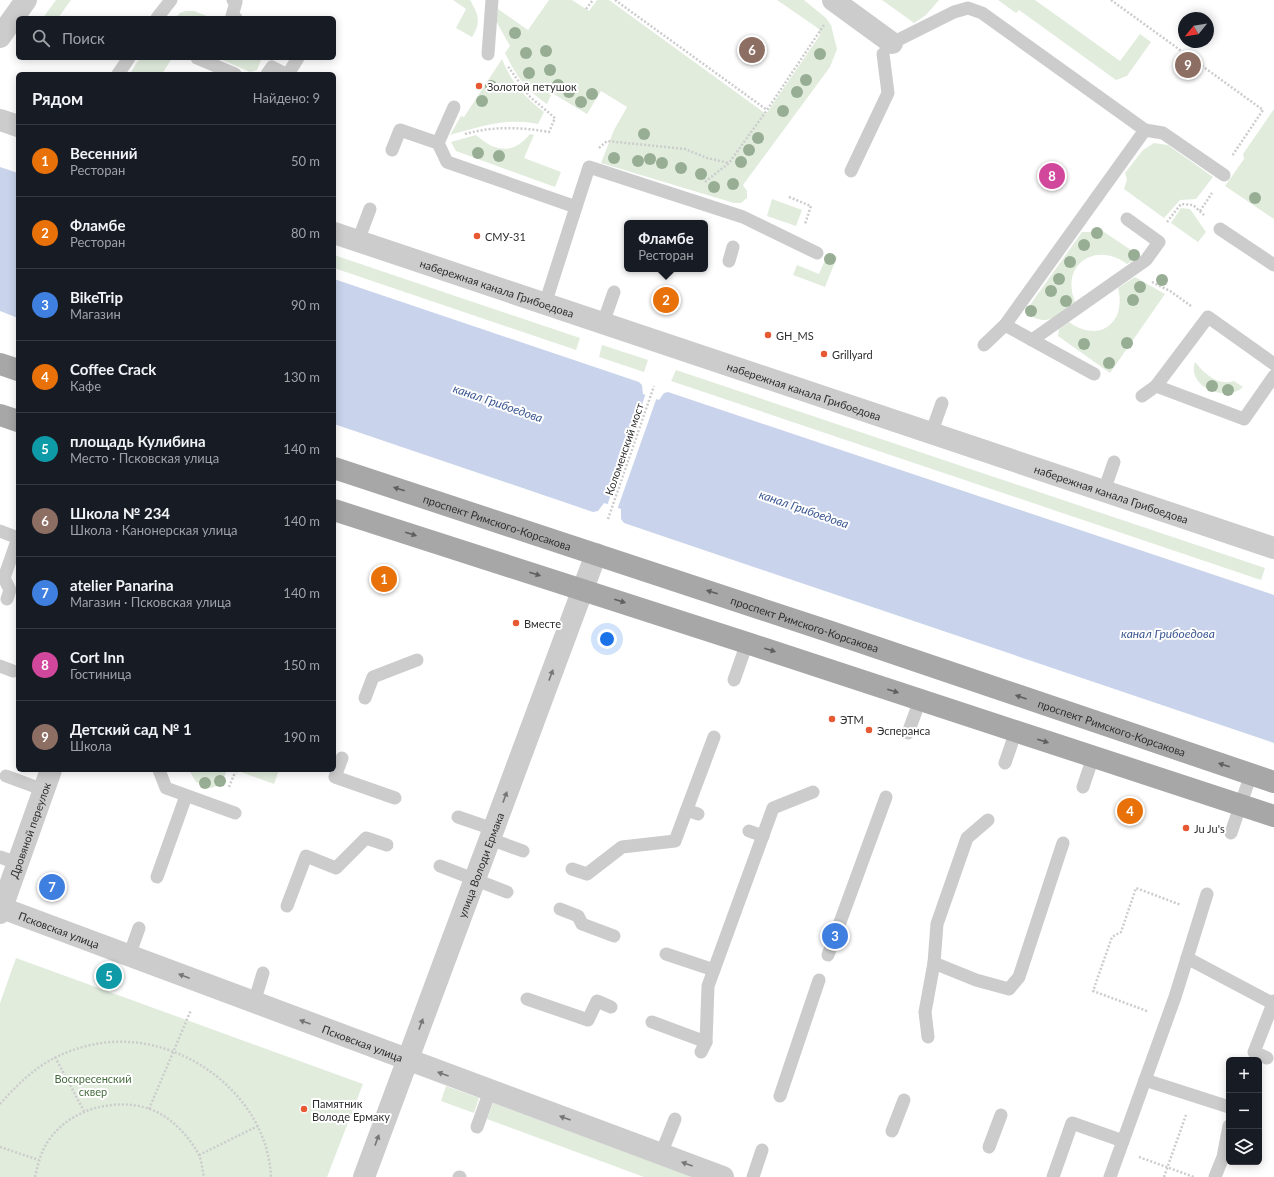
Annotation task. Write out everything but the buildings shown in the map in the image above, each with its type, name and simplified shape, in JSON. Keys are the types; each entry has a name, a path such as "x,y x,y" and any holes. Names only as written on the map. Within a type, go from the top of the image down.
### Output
{"main road":[{"path":"0,364 16,369"},
{"path":"0,415 16,419"},
{"name":"проспект Римского-Корсакова","path":"336,469 596,554 1274,782"},
{"path":"336,511 748,643 1274,816"}],"street":[{"path":"0,37 26,0"},
{"path":"833,0 888,49"},
{"path":"0,120 16,125"},
{"name":"набережная канала Грибоедова","path":"336,234 1274,548"},
{"name":"улица Володи Ермака","path":"364,1177 596,554"},
{"name":"Дровяной переулок","path":"1,911 9,860 47,780"},
{"name":"Псковская улица","path":"1,911 129,956 724,1177"}],"lane":[{"path":"159,16 171,0"},
{"path":"232,16 236,2 233,0"},
{"path":"488,54 492,0"},
{"path":"851,171 888,93 888,49 954,12 968,8 982,13 1145,130 1163,133 1224,175"},
{"path":"119,72 128,60"},
{"path":"202,60 230,72"},
{"path":"288,72 297,60"},
{"path":"268,72 272,67 283,72"},
{"path":"438,143 454,107"},
{"path":"392,150 400,130 438,143 447,162 576,207"},
{"path":"984,345 1005,325 1145,130"},
{"path":"545,304 589,167 648,190 681,197 798,244 817,254"},
{"path":"358,241 370,209"},
{"path":"1032,340 1146,260 1158,242 1127,219"},
{"path":"1220,229 1274,265"},
{"path":"729,261 733,247"},
{"path":"603,323 614,292"},
{"path":"1142,396 1156,386 1208,317 1274,364"},
{"path":"1005,325 1094,374"},
{"path":"1156,386 1244,418 1274,376"},
{"path":"932,434 942,403"},
{"path":"1104,491 1114,462"},
{"path":"0,531 16,537"},
{"path":"7,599 10,590 4,578 16,544"},
{"path":"734,680 748,643"},
{"path":"365,698 373,677 417,660"},
{"path":"0,666 14,671"},
{"path":"908,733 920,700"},
{"path":"1006,763 1016,731"},
{"path":"572,869 587,874 622,847 675,841 692,812 714,737"},
{"path":"1083,787 1093,757"},
{"path":"342,758 335,777 395,798"},
{"path":"160,772 166,788 235,813"},
{"path":"1231,833 1251,774"},
{"path":"6,776 47,780"},
{"path":"652,1022 704,1047 708,986 773,808 813,792"},
{"path":"157,877 186,796"},
{"path":"828,955 886,796"},
{"path":"458,817 523,851"},
{"path":"928,1037 925,1012 934,963 937,924 967,838 988,820"},
{"path":"749,831 763,836"},
{"path":"287,906 306,856 336,868 366,838 386,845"},
{"path":"934,963 976,980 1009,989 1019,977 1063,843"},
{"path":"440,866 507,892"},
{"path":"1110,1177 1167,1019 1207,894"},
{"path":"560,909 578,916 582,924 614,936"},
{"path":"129,956 139,928"},
{"path":"666,954 714,970"},
{"path":"1187,958 1273,1002 1252,1056 1267,1058"},
{"path":"254,1003 263,973"},
{"path":"780,1096 819,980"},
{"path":"527,999 588,1020 597,1001 611,1007"},
{"path":"1146,1080 1226,1106"},
{"path":"477,1127 490,1091"},
{"path":"892,1131 904,1100"},
{"path":"989,1147 1001,1115"},
{"path":"661,1154 675,1119"},
{"path":"1053,1177 1072,1122 1122,1146"},
{"path":"1216,1177 1223,1157 1228,1129"},
{"path":"753,1177 762,1150"}],"path":[{"path":"586,10 593,0"},
{"path":"615,0 767,110"},
{"path":"1111,0 1263,110 1230,158 1224,175"},
{"path":"438,143 477,131 499,127 524,128 549,132 555,118 529,96 519,84 510,72 490,32"},
{"path":"681,197 702,184 729,163 820,32"},
{"path":"594,152 606,141 685,149 707,158 729,163"},
{"path":"789,197 811,206 798,244"},
{"path":"1158,242 1168,220 1180,204 1193,205 1209,220"},
{"path":"1131,271 1170,291 1208,317"},
{"name":"Коломенский мост","path":"608,519 654,386"},
{"path":"1167,1019 1093,991 1112,937 1121,932 1136,888 1201,911"},
{"path":"149,1109 192,1010"},
{"path":"0,1104 24,1078 55,1057 84,1046 114,1042 144,1043 174,1051 208,1068 236,1094 258,1126 270,1165 271,1177"},
{"path":"55,1057 84,1111"},
{"path":"1164,1177 1194,1096"},
{"path":"35,1177 38,1160 49,1140 64,1123 84,1111 116,1104 149,1109 170,1120 186,1135 199,1155 204,1177"},
{"path":"199,1155 258,1126"},
{"path":"0,1146 38,1160"},
{"path":"1122,1146 1167,1167 1194,1177"}],"green space":[{"path":"56,0 71,0 59,16 44,16"},
{"path":"453,0 470,0 473,5 477,14 478,22 472,37 456,28 466,9"},
{"path":"549,0 572,0 589,11 597,0 609,0 766,114 820,35 819,29 777,0 804,0 826,18 831,25 837,49 830,67 743,185 747,191 747,198 741,203 734,203 601,163 614,130 627,107 601,91 587,114 552,93 547,104 527,88 513,69 505,53 510,46 496,21 498,9 528,30"},
{"path":"882,0 939,0 926,15 914,23"},
{"path":"998,0 1035,0 1120,61 1140,34 1151,42 1127,76 1116,80 1019,10 1016,13"},
{"path":"194,11 207,16 177,16 180,13"},
{"path":"502,59 514,82 530,100 544,112 538,124 527,122 504,122 450,135 461,116 464,117"},
{"path":"140,60 171,60 163,72 131,72 137,62"},
{"path":"223,60 261,60 257,70 250,72"},
{"path":"1274,109 1274,219 1225,186 1244,159 1243,154"},
{"path":"530,134 534,135 524,158 561,172 555,187 456,151 451,142 476,135 490,145 504,149 510,148 524,141"},
{"path":"1154,143 1168,145 1213,177 1196,199 1180,200 1164,218 1124,189 1127,179 1125,173 1143,150"},
{"path":"772,199 802,210 796,226 767,216"},
{"path":"1181,208 1190,209 1206,232 1198,242 1171,223"},
{"path":"1098,228 1140,256 1127,264 1115,257 1104,255 1093,256 1084,260 1077,267 1072,277 1072,289 1075,302 1056,316 1046,320 1040,320 1025,312 1082,232 1093,232"},
{"path":"828,253 837,257 825,287 793,275 797,265 819,274"},
{"path":"336,256 580,338 576,350 336,269"},
{"path":"1135,277 1165,294 1110,373 1058,336 1059,329 1069,322 1080,328 1091,331 1100,330 1108,326 1114,320 1118,311 1120,300 1118,288"},
{"path":"602,345 648,360 644,372 599,357"},
{"path":"1195,362 1207,375 1212,378 1222,382 1234,381 1243,387 1236,392 1227,393 1218,393 1210,390 1196,379 1194,371"},
{"path":"676,370 1265,568 1261,580 671,381"},
{"path":"190,772 226,772 221,784 211,788 196,782"},
{"path":"241,772 278,772 274,784"},
{"name":"Воскресенский сквер","path":"16,958 363,1084 327,1177 0,1177 0,1003"},
{"path":"446,1086 479,1098 474,1113 441,1101"},
{"path":"493,1103 693,1177 644,1177 487,1119"}],"water":[{"path":"0,167 16,172 16,317 0,311"},
{"name":"канал Грибоедова","path":"336,280 639,382 642,385 643,394 659,400 664,393 668,392 1274,595 1274,743 624,523 621,519 621,509 604,503 598,511 593,512 336,425"}],"pier":[{"path":"646,393 657,397 617,510 607,506"}],"place":[{"name":"Школа № 234","path":"752,50"},
{"name":"Детский сад № 1","path":"1188,65"},
{"name":"Золотой петушок","path":"479,86"},
{"name":"Cort Inn","path":"1052,176"},
{"name":"СМУ-31","path":"477,236"},
{"name":"Фламбе","path":"666,300"},
{"name":"GH_MS","path":"768,335"},
{"name":"Grillyard","path":"824,354"},
{"name":"Весенний","path":"384,579"},
{"name":"Вместе","path":"516,623"},
{"name":"ЭТМ","path":"832,719"},
{"name":"Эсперанса","path":"869,730"},
{"name":"Coffee Crack","path":"1130,811"},
{"name":"Ju Ju's","path":"1186,828"},
{"name":"atelier Panarina","path":"52,887"},
{"name":"BikeTrip","path":"835,936"},
{"name":"площадь Кулибина","path":"109,976"},
{"name":"Памятник Володе Ермаку","path":"304,1109"}]}
